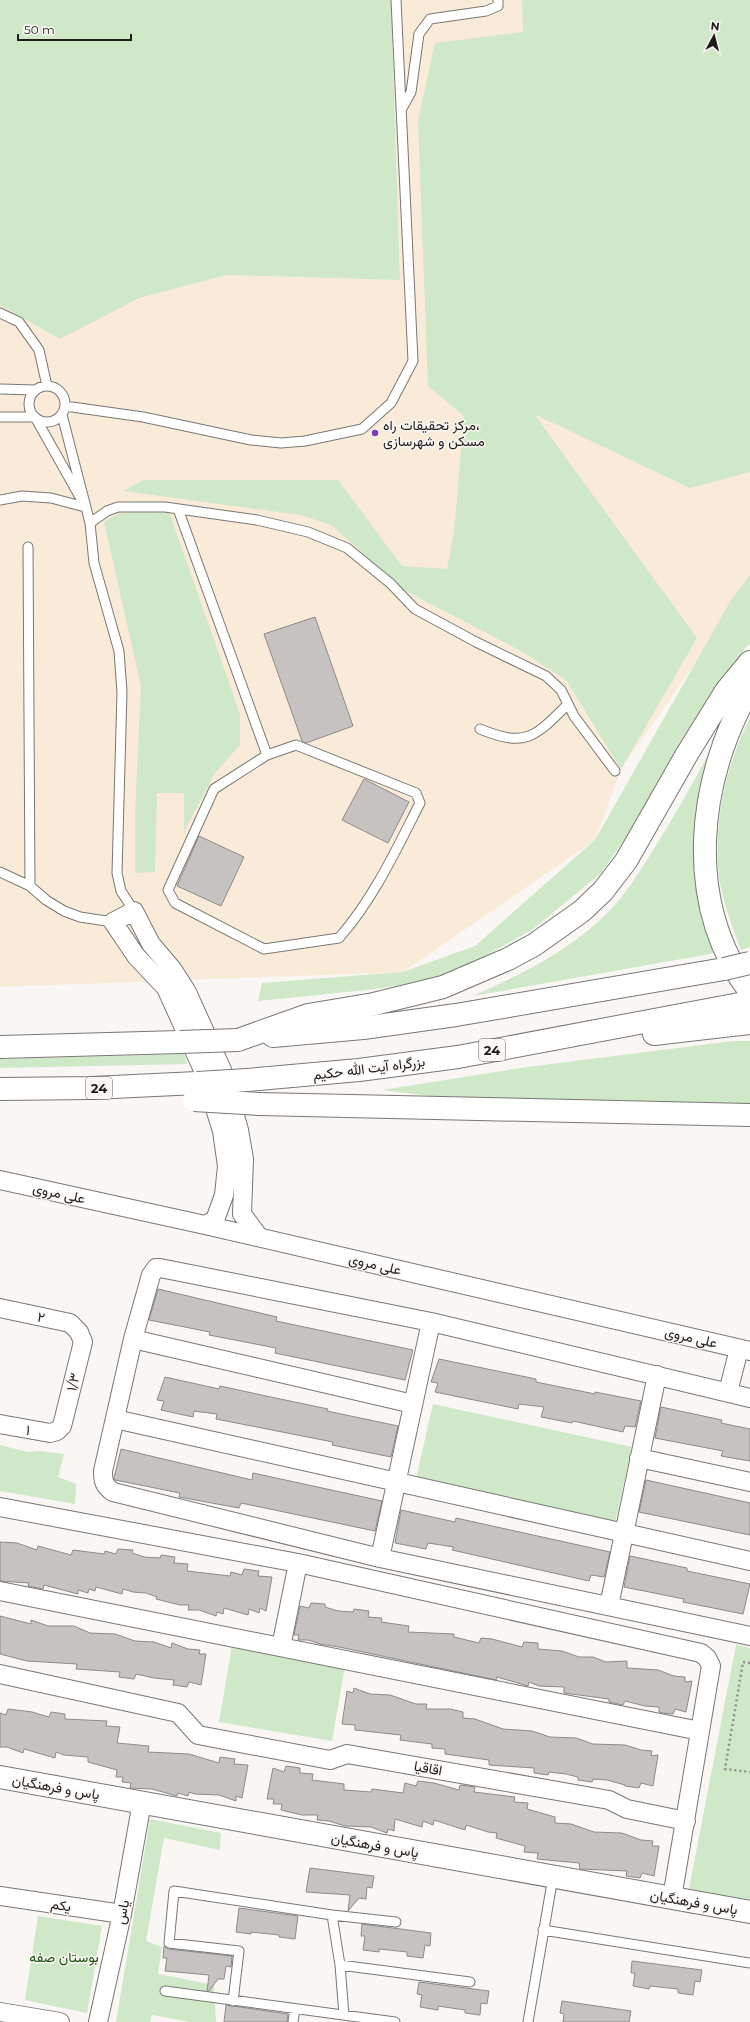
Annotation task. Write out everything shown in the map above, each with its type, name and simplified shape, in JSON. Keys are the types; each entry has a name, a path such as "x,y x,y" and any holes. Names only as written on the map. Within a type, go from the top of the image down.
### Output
{"main road":[{"path":"238,1040 308,1015 388,1001 443,987 508,959 534,945 570,920 603,891 626,861 687,754 726,691 750,662"},
{"path":"745,1009 742,982 726,949 714,916 706,882 704,845 708,805 715,768 731,724 750,688"},
{"path":"0,1047 238,1040 363,1028 724,969 750,963"},
{"name":"بزرگراه آیت الله حکیم","path":"0,1089 92,1088 196,1091 247,1080 359,1070 458,1057 745,1009"},
{"path":"196,1091 259,1104 750,1116"},
{"name":"پاس و فرهنگیان","path":"0,1777 750,1912"}],"street":[{"path":"205,1225 215,1220 224,1195 227,1166 222,1130 203,1070 166,988 136,956 113,922 134,911 151,944 173,970 187,992 222,1070 239,1130 244,1159 242,1214 259,1238"},
{"path":"136,956 151,944"},
{"name":"علی مروی","path":"0,1180 205,1225 744,1350"},
{"path":"750,1398 431,1322 156,1268 151,1275 133,1339 103,1481 106,1487 113,1492 380,1558 750,1636"},
{"name":"۲","path":"0,1308 70,1323 79,1332"},
{"path":"380,1558 431,1322"},
{"name":"۱/۳","path":"56,1431 62,1426 83,1342 79,1332"},
{"path":"133,1339 413,1404"},
{"path":"728,1392 744,1350"},
{"path":"609,1606 656,1375"},
{"path":"115,1419 750,1561"},
{"name":"۱","path":"0,1424 50,1433 56,1431"},
{"path":"639,1458 750,1482"},
{"path":"0,1507 298,1563 701,1653 707,1658 711,1666 672,1898"},
{"path":"281,1647 298,1563"},
{"path":"0,1591 700,1731"},
{"name":"اقاقیا","path":"0,1674 178,1713 198,1735 330,1760 347,1754 609,1800 627,1809 686,1821"},
{"name":"یاس","path":"98,2022 122,1914 142,1802"},
{"name":"یکم","path":"0,1896 122,1914"},
{"path":"0,2012 60,2022"}],"lane":[{"path":"0,417 35,417 46,422 52,421 63,411 143,417 209,432 281,443 305,441 362,429 392,403 413,361 396,0"},
{"path":"401,111 411,92 419,34 430,20 486,11 498,6 498,0"},
{"path":"0,313 19,322 39,350 47,386"},
{"path":"0,389 36,390 47,386 53,387 62,393 63,411 90,523 94,563 119,651 122,692 117,872 121,891 134,911"},
{"path":"36,390 32,395 30,407 85,507"},
{"path":"0,500 22,496 51,498 85,507"},
{"path":"90,523 107,511 118,507 178,509 257,520 308,532 347,548 390,583 415,609 476,642 546,676 561,690 574,716 615,771"},
{"path":"178,509 268,754"},
{"path":"28,547 30,886"},
{"path":"480,729 511,739 527,738 543,729 568,704"},
{"path":"296,745 416,793 420,804 374,893 339,938 264,949 175,903 168,890 214,789 268,754 296,745"},
{"path":"0,872 30,886 46,900 64,911 80,917 113,922"},
{"path":"528,2022 553,1877"},
{"path":"233,2001 239,1951 169,1943 174,1891 332,1915 396,1922"},
{"path":"332,1915 340,1965 344,2015"},
{"path":"543,1930 750,1963"},
{"path":"340,1965 470,1982"},
{"path":"165,1992 395,2022"},
{"path":"293,2022 295,2009"}],"path":[{"path":"750,1663 743,1662 725,1769 750,1772"}],"shaded area":[{"name":"مرکز تحقیقات راه، مسکن و شهرسازی","path":"391,0 750,0 750,585 621,769 595,840 403,972 0,987 0,269 400,280"}],"green space":[{"path":"0,0 391,0 400,280 226,275 139,298 60,339 0,305"},
{"path":"522,0 750,0 750,472 690,488 534,414 697,638 621,769 566,680 521,651 404,590 331,525 301,515 123,491 144,480 338,480 402,566 447,569 454,532 464,416 428,386 418,121 435,43 523,32"},
{"path":"169,512 240,714 240,745 215,773 184,832 184,793 157,793 155,872 135,873 135,813 141,686 104,522 120,513"},
{"path":"750,575 750,644 745,648 689,729 655,797 600,874 533,929 469,965 424,981 376,989 258,1001 262,983 403,972 475,946 595,840 731,600"},
{"path":"750,718 750,947 741,950 726,908 719,876 718,827 724,789 729,771"},
{"path":"721,731 705,791 721,952 473,996 506,981 554,955 584,934 607,914 630,886 664,833"},
{"path":"733,1041 750,1041 750,1106 430,1096 382,1090 527,1067"},
{"path":"184,1054 187,1064 0,1068 0,1059"},
{"path":"433,1404 632,1447 615,1523 416,1479"},
{"path":"0,1445 28,1452 40,1451 64,1454 58,1477 76,1484 75,1504 0,1491"},
{"path":"736,1645 750,1648 750,1901 689,1889"},
{"path":"232,1646 345,1666 332,1741 219,1722"},
{"path":"150,1819 221,1833 220,1850 164,1838 146,1941 162,1947 158,1974 214,1985 216,2022 190,2022 152,2015 150,2022 116,2022"},
{"name":"بوستان صفه","path":"38,1916 102,1926 87,2013 25,2000"}],"building":[{"path":"315,617 353,726 306,743 302,741 264,634"},
{"path":"364,779 409,802 388,843 342,820"},
{"path":"199,836 244,857 221,906 177,886"},
{"path":"158,1289 277,1317 276,1321 413,1350 405,1380 275,1353 276,1348 209,1335 210,1332 149,1320"},
{"path":"439,1359 536,1379 536,1382 595,1394 595,1392 641,1401 635,1427 625,1426 623,1432 573,1421 572,1423 541,1417 544,1407 519,1404 518,1409 435,1392 438,1383 431,1382"},
{"path":"165,1377 219,1389 220,1386 328,1409 327,1411 398,1426 391,1457 332,1445 333,1442 216,1419 217,1414 194,1411 193,1417 161,1410 164,1401 157,1400"},
{"path":"661,1407 722,1420 721,1423 750,1429 750,1461 721,1456 723,1451 655,1438"},
{"path":"121,1449 252,1480 253,1473 382,1501 375,1531 241,1503 239,1508 179,1497 180,1493 115,1480 114,1478"},
{"path":"646,1480 750,1503 750,1535 639,1512"},
{"path":"401,1510 455,1522 456,1518 610,1552 604,1577 591,1575 589,1581 452,1550 454,1547 428,1543 426,1549 395,1543"},
{"path":"0,1542 17,1543 37,1550 38,1546 71,1555 73,1550 104,1554 105,1551 116,1554 118,1549 133,1550 132,1553 144,1557 160,1558 161,1555 175,1557 174,1563 188,1564 187,1571 230,1576 231,1572 242,1575 244,1569 259,1571 258,1576 272,1577 266,1611 260,1608 259,1613 249,1609 248,1615 224,1608 223,1614 217,1612 216,1616 199,1610 188,1610 189,1605 180,1605 156,1599 157,1597 146,1593 133,1592 123,1589 122,1594 96,1587 95,1591 89,1589 88,1593 78,1590 78,1594 44,1585 43,1589 28,1586 29,1583 0,1581"},
{"path":"630,1556 687,1568 687,1571 750,1584 743,1614 683,1602 684,1599 624,1587"},
{"path":"311,1603 325,1604 325,1607 338,1611 353,1612 354,1609 369,1611 368,1617 382,1618 381,1622 409,1626 408,1632 454,1634 454,1637 479,1643 481,1638 492,1639 522,1647 524,1642 538,1643 538,1649 562,1651 579,1657 593,1657 606,1662 627,1661 627,1668 658,1670 674,1676 685,1677 685,1682 692,1681 686,1712 675,1709 673,1714 663,1713 659,1712 659,1707 645,1706 625,1701 623,1705 609,1702 609,1699 564,1693 564,1687 539,1686 529,1682 528,1686 497,1677 496,1680 320,1644 308,1640 298,1640 299,1635 294,1635 300,1606 309,1608"},
{"path":"0,1616 31,1624 31,1620 48,1626 74,1626 90,1633 115,1634 135,1641 154,1642 171,1648 172,1643 188,1649 200,1650 199,1654 206,1654 201,1685 189,1682 187,1687 173,1685 174,1680 136,1674 134,1679 119,1677 120,1672 76,1669 77,1664 27,1661 0,1654"},
{"path":"354,1688 370,1694 390,1695 416,1704 427,1704 426,1709 450,1709 463,1712 463,1718 475,1719 503,1729 532,1731 550,1737 576,1738 593,1744 625,1745 641,1750 652,1751 651,1756 658,1755 653,1786 641,1783 639,1788 625,1786 607,1780 593,1779 592,1782 578,1780 578,1777 566,1774 549,1772 548,1775 534,1773 534,1768 489,1765 489,1760 445,1754 445,1749 432,1748 432,1744 400,1740 401,1735 355,1730 355,1725 342,1724 347,1691 353,1693"},
{"path":"8,1709 32,1712 49,1717 51,1712 65,1714 65,1719 107,1721 106,1726 120,1727 117,1743 149,1746 148,1752 189,1754 219,1763 220,1757 235,1759 234,1764 248,1765 242,1798 236,1796 236,1801 219,1795 195,1794 189,1792 188,1796 178,1793 177,1796 152,1789 130,1788 131,1783 122,1782 123,1777 116,1777 117,1770 88,1762 88,1757 64,1755 56,1752 55,1758 24,1749 23,1753 7,1747 0,1747 0,1713 6,1715"},
{"path":"286,1766 300,1768 300,1773 313,1774 312,1780 344,1784 344,1790 371,1792 372,1789 403,1793 405,1783 416,1786 418,1781 434,1783 459,1790 460,1785 475,1787 474,1792 515,1797 514,1802 528,1803 527,1809 555,1817 555,1823 571,1824 594,1832 622,1833 641,1840 653,1841 652,1846 659,1846 654,1876 642,1873 640,1878 626,1876 627,1871 580,1869 579,1863 537,1859 538,1853 524,1852 525,1846 496,1838 497,1833 488,1832 466,1825 465,1830 434,1820 433,1825 423,1821 422,1827 395,1819 394,1831 388,1829 387,1833 371,1827 345,1826 329,1821 317,1820 318,1815 302,1815 281,1810 282,1804 273,1804 274,1799 267,1799 273,1768 284,1772"},
{"path":"310,1868 374,1876 372,1888 367,1887 366,1899 359,1898 348,1911 350,1895 306,1892"},
{"path":"239,1908 298,1916 295,1939 279,1937 279,1935 236,1932"},
{"path":"362,1924 431,1933 430,1946 425,1945 423,1958 407,1956 407,1952 379,1949 379,1952 363,1950 365,1936 361,1936"},
{"path":"164,1946 168,1949 232,1956 231,1967 226,1966 224,1979 218,1979 209,1991 207,1991 209,1975 165,1971 167,1958 163,1958"},
{"path":"632,1961 702,1970 700,1982 695,1981 693,1995 678,1993 678,1989 650,1986 649,1989 633,1986 635,1973 631,1973"},
{"path":"419,1982 489,1991 487,2004 481,2003 480,2015 465,2013 465,2010 438,2006 438,2010 420,2007 422,1995 417,1994"},
{"path":"562,2001 631,2011 629,2022 563,2022 564,2014 560,2013"},
{"path":"226,2005 288,2014 287,2022 224,2022"}],"place":[{"name":"مرکز تحقیقات راه، مسکن و شهرسازی","path":"375,433"}]}
